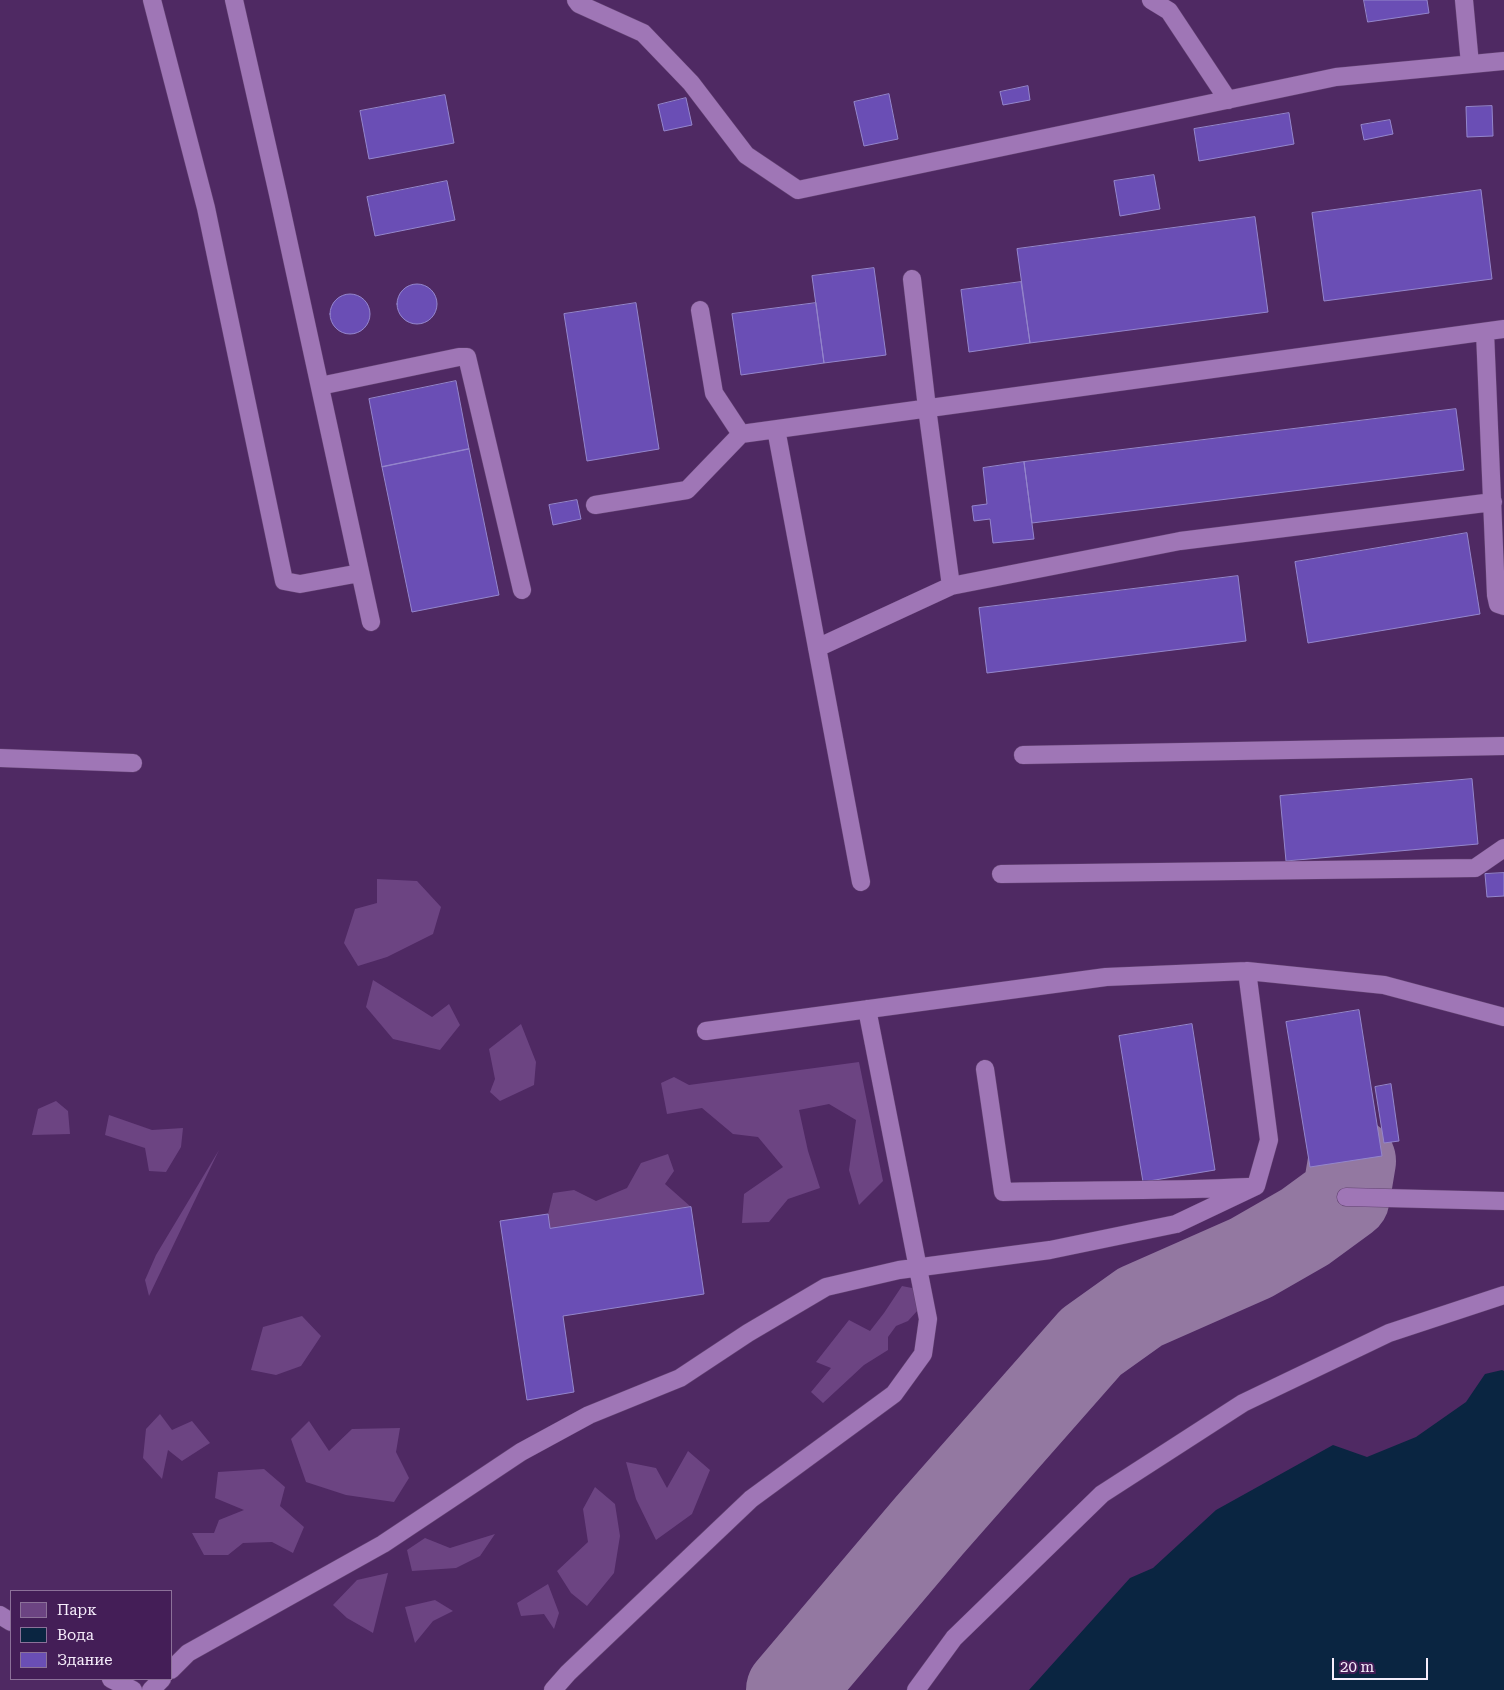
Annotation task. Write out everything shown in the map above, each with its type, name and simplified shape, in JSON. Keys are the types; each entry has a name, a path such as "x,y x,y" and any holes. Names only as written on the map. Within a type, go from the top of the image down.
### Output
{"lane":[{"path":"152,0 206,208 284,581 300,584 360,573"},
{"path":"234,0 371,622"},
{"path":"576,0 579,4 643,33 691,83 746,156 798,190 1336,76 1504,61"},
{"path":"1151,0 1169,11 1228,100"},
{"path":"1464,0 1470,64"},
{"path":"912,280 951,586"},
{"path":"700,310 714,393 741,434"},
{"path":"595,505 687,490 741,434 1504,329"},
{"path":"1485,332 1497,437 1493,502 1496,595 1498,604 1504,606"},
{"path":"320,386 459,357 467,357 522,590"},
{"path":"776,429 861,882"},
{"path":"817,648 951,586 1180,540 1493,502"},
{"path":"1023,755 1504,746"},
{"path":"0,758 133,763"},
{"path":"1001,874 1475,868 1504,848"},
{"path":"172,1669 188,1653 383,1544 521,1452 589,1415 680,1378 748,1333 826,1287 899,1270 1050,1250 1176,1224 1256,1186 1269,1140 1247,971"},
{"path":"706,1031 1106,977 1247,971 1384,985 1504,1018"},
{"path":"553,1690 568,1672 751,1499 894,1394 923,1354 928,1320 867,1009"},
{"path":"985,1069 1003,1192 1120,1189 1184,1190 1256,1186"},
{"path":"1346,1197 1504,1202"},
{"path":"916,1690 954,1638 1102,1494 1243,1402 1389,1333 1504,1295"},
{"path":"113,1680 133,1690"},
{"path":"151,1690 161,1680"}],"green space":[{"path":"377,879 417,881 441,907 433,934 387,957 358,966 344,943 355,909 377,903"},
{"path":"373,980 432,1017 449,1004 460,1025 440,1050 393,1039 366,1007"},
{"path":"521,1024 536,1062 534,1085 500,1101 490,1092 495,1079 489,1049"},
{"path":"859,1062 883,1181 859,1205 849,1170 856,1120 829,1104 799,1110 808,1151 820,1188 788,1199 769,1222 742,1223 744,1194 783,1167 758,1137 733,1134 702,1108 667,1114 661,1083 674,1077 689,1085"},
{"path":"56,1101 68,1111 70,1134 32,1135 38,1109"},
{"path":"109,1115 152,1130 183,1128 181,1147 166,1172 149,1171 145,1148 105,1135"},
{"path":"219,1150 149,1296 145,1280 156,1255"},
{"path":"668,1154 674,1171 665,1184 691,1207 550,1228 548,1214 553,1193 574,1190 596,1201 627,1188 641,1163"},
{"path":"902,1286 922,1290 927,1300 908,1321 896,1326 888,1337 888,1350 864,1365 823,1403 811,1392 831,1368 816,1362 849,1320 870,1331"},
{"path":"302,1316 321,1336 301,1366 276,1375 251,1370 263,1327"},
{"path":"160,1414 172,1430 192,1421 210,1443 182,1461 168,1450 162,1479 143,1458 146,1429"},
{"path":"309,1421 329,1451 352,1429 400,1428 396,1452 409,1478 394,1502 346,1495 306,1482 291,1439"},
{"path":"688,1451 710,1470 692,1514 656,1540 636,1499 626,1462 656,1468 667,1488"},
{"path":"264,1469 285,1487 280,1506 304,1527 293,1553 272,1542 243,1543 228,1555 204,1555 192,1533 214,1533 219,1520 244,1510 215,1498 218,1472"},
{"path":"595,1487 615,1504 620,1536 614,1573 587,1606 571,1593 557,1571 588,1542 583,1509"},
{"path":"495,1534 480,1556 456,1568 412,1571 407,1550 425,1538 450,1548"},
{"path":"388,1573 373,1633 347,1618 333,1605 357,1580"},
{"path":"548,1584 559,1613 554,1629 544,1614 521,1616 517,1603"},
{"path":"435,1600 453,1611 433,1621 415,1643 405,1607"}],"water":[{"path":"1504,1371 1504,1690 1029,1690 1130,1578 1153,1568 1216,1510 1333,1445 1367,1457 1416,1437 1466,1402 1485,1374"}],"building":[{"path":"1364,0 1427,0 1429,13 1368,22"},
{"path":"1028,86 1030,100 1003,105 1000,92"},
{"path":"889,94 898,139 864,146 854,102"},
{"path":"445,95 454,143 369,159 360,111"},
{"path":"686,98 692,125 664,131 658,105"},
{"path":"1492,106 1493,136 1467,137 1466,107"},
{"path":"1289,113 1294,144 1199,161 1194,129"},
{"path":"1390,120 1393,134 1364,140 1361,125"},
{"path":"1154,175 1160,209 1120,216 1114,181"},
{"path":"447,181 455,220 375,236 367,197"},
{"path":"1481,190 1492,279 1324,301 1312,213"},
{"path":"1255,217 1268,312 1030,343 1017,249"},
{"path":"874,268 886,355 824,363 812,276"},
{"path":"1021,282 1030,343 969,352 961,290"},
{"path":"421,284 428,287 434,293 437,304 436,312 428,321 421,324 413,324 406,321 398,312 397,300 400,293 409,285"},
{"path":"354,294 361,297 367,303 370,314 369,322 361,331 354,334 346,334 339,331 331,322 330,310 333,303 342,295"},
{"path":"636,303 659,449 587,461 564,314"},
{"path":"816,303 824,363 741,375 732,314"},
{"path":"456,381 469,449 382,467 369,399"},
{"path":"1456,409 1464,470 1032,523 1024,462"},
{"path":"469,449 499,595 412,612 382,467"},
{"path":"1024,462 1034,539 993,543 990,519 974,521 972,506 987,504 983,468"},
{"path":"577,500 581,519 553,525 549,505"},
{"path":"1467,533 1480,614 1308,643 1295,562"},
{"path":"1238,576 1246,641 987,673 979,608"},
{"path":"1472,779 1478,844 1286,861 1280,796"},
{"path":"1504,873 1504,896 1487,897 1485,874"},
{"path":"1359,1010 1382,1156 1310,1167 1286,1022"},
{"path":"1192,1024 1215,1170 1143,1182 1119,1036"},
{"path":"1391,1084 1399,1141 1384,1143 1375,1087"},
{"path":"691,1207 704,1294 563,1316 574,1392 527,1400 500,1221 548,1214 550,1228"}],"taxiway":[{"path":"790,1690 929,1526 1091,1342 1140,1307 1251,1258 1305,1227 1346,1197 1352,1161"}]}
